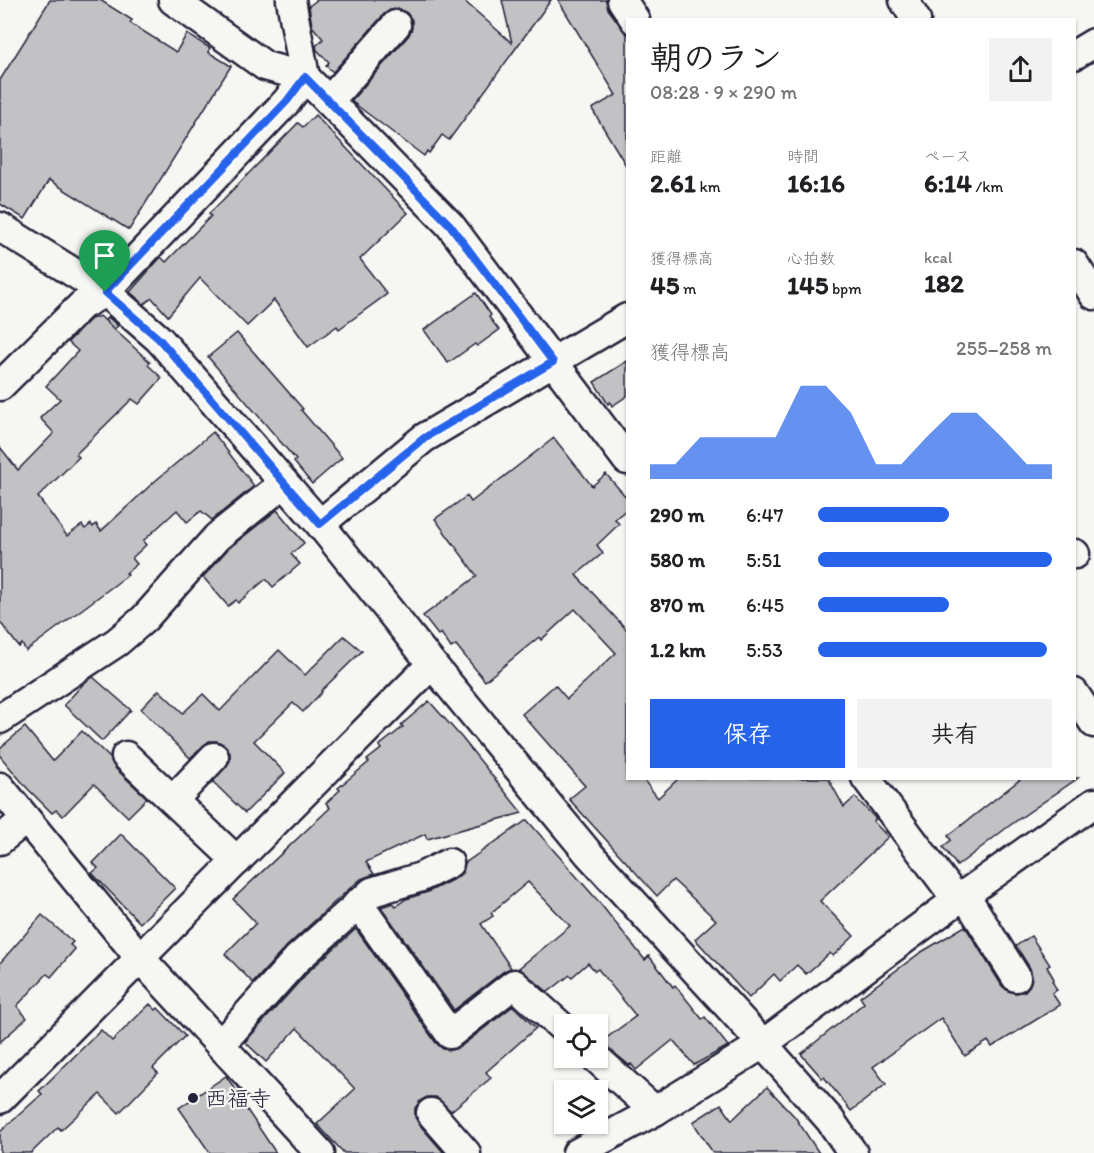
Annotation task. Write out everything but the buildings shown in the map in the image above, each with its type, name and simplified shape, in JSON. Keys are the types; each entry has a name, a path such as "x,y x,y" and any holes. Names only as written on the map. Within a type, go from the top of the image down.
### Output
{"street":[{"path":"173,0 265,66 305,77 450,225 626,459"},
{"path":"0,386 82,305 105,292 287,101 305,77 291,0"},
{"path":"622,0 634,18"},
{"path":"904,0 915,18"},
{"path":"328,101 396,25"},
{"path":"1076,54 1094,43"},
{"path":"0,227 105,292 159,339 320,524 589,854 763,1044 830,1120 853,1153"},
{"path":"1076,267 1094,295"},
{"path":"320,524 424,438 626,319"},
{"path":"0,719 117,642 144,619 217,537 284,483"},
{"path":"0,1099 432,664"},
{"path":"1076,696 1094,723"},
{"path":"126,756 237,861"},
{"path":"173,801 214,757"},
{"path":"868,780 961,897 1016,977"},
{"path":"0,787 140,958 320,1153"},
{"path":"577,1153 655,1110 763,1044 961,897 1094,803"},
{"path":"0,840 26,819"},
{"path":"220,1045 297,959 358,903 372,892 421,877 449,863"},
{"path":"358,903 450,1034 514,984 554,1020"},
{"path":"607,1068 655,1110"},
{"path":"431,1113 466,1153"}],"place":[{"name":"西福寺","path":"193,1098"}],"route":[{"path":"305,77 450,225 553,362 424,438 320,524 159,339 105,292 287,101 305,77"}]}
